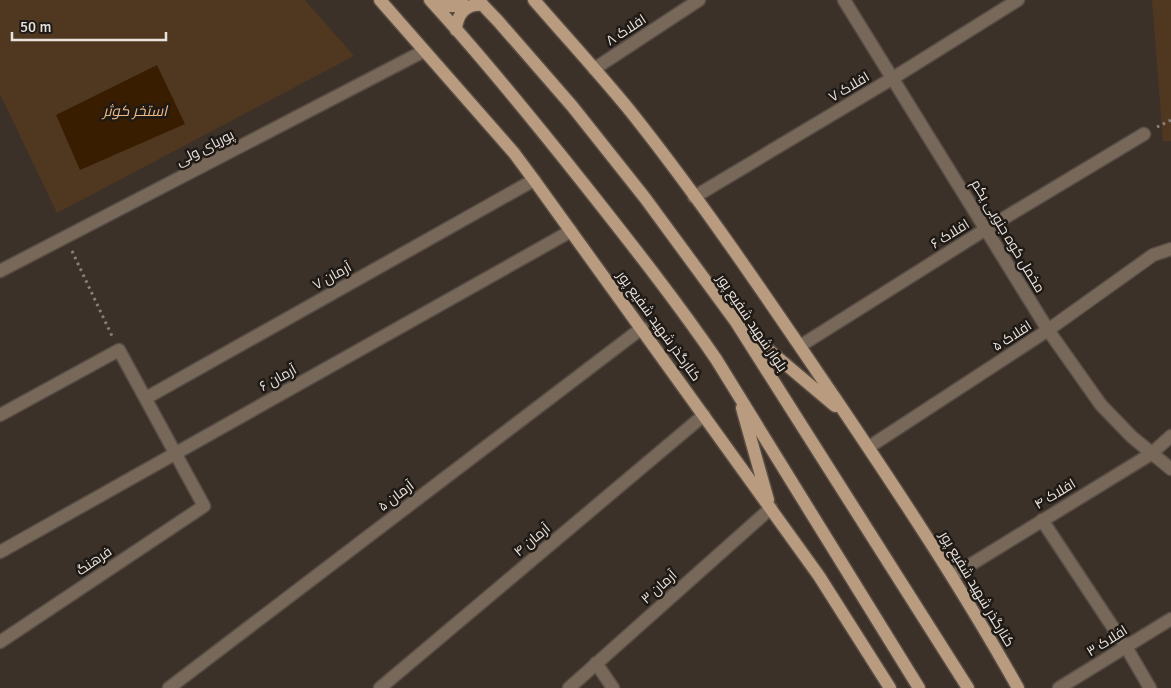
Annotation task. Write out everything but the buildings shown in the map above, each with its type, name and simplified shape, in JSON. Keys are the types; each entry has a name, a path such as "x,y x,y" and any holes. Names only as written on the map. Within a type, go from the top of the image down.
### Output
{"main road":[{"name":"کنارگذر شهید شفیع پور","path":"380,0 514,153 819,576 890,688"},
{"path":"433,3 455,6 462,0"},
{"name":"کنارگذر شهید شفیع پور","path":"534,0 630,112 748,270 847,415 952,576 979,618 1018,688"},
{"path":"433,3 551,142 686,314 738,394 919,688"},
{"path":"456,30 457,20 462,12 480,3"},
{"name":"بلوار شهید شفیع پور","path":"480,3 578,114 645,198 736,322 968,688"},
{"path":"736,322 847,415"},
{"path":"738,394 771,508"}],"street":[{"name":"افلاک ۸","path":"594,69 699,0"},
{"name":"مخمل کوه جنوبی یکم","path":"844,0 1048,330 1101,405 1132,437 1171,469"},
{"name":"افلاک ۷","path":"694,197 893,78 1018,0"},
{"name":"پوریای ولی","path":"0,271 424,51"},
{"name":"افلاک ۶","path":"800,346 986,229 1144,134"},
{"name":"آرمان ۷","path":"146,398 534,180"},
{"name":"آرمان ۶","path":"0,552 571,231"},
{"name":"افلاک ۵","path":"869,448 1048,330 1153,255 1171,249"},
{"name":"آرمان ۵","path":"169,688 642,328"},
{"path":"0,415 119,350 176,453"},
{"name":"آرمان ۴","path":"380,688 704,415"},
{"name":"افلاک ۴","path":"952,576 1151,454 1171,436"},
{"name":"فرهنگ","path":"0,642 204,506 176,453"},
{"name":"آرمان ۳","path":"568,688 771,508"},
{"path":"1042,520 1126,647 1150,688"},
{"name":"افلاک ۳","path":"1059,688 1171,619"},
{"path":"596,663 614,688"}],"path":[{"path":"65,237 119,350"}],"shaded area":[{"path":"0,0 305,0 354,56 57,213 0,94"},
{"path":"1152,0 1171,0 1171,141 1163,141"}],"water":[{"name":"استخر کوثر","path":"157,65 185,124 80,170 56,115"}]}
